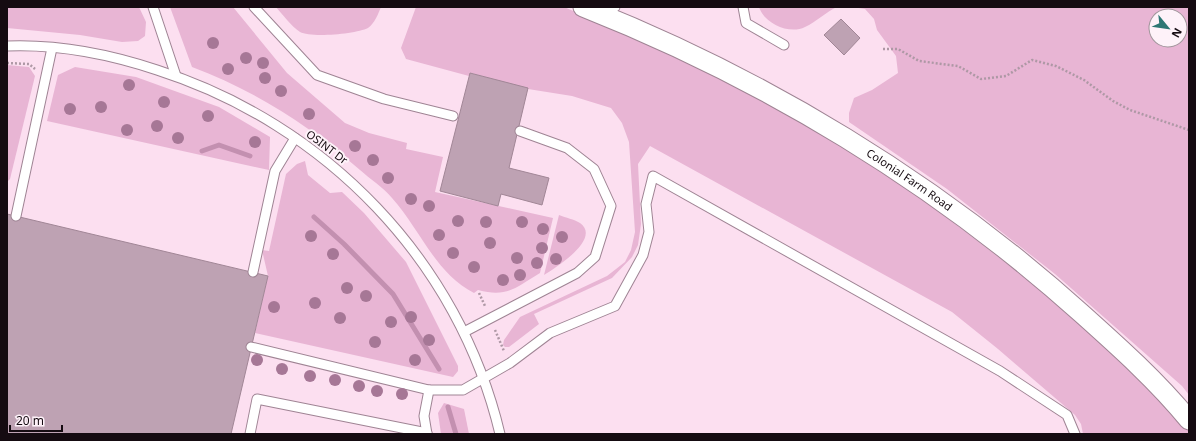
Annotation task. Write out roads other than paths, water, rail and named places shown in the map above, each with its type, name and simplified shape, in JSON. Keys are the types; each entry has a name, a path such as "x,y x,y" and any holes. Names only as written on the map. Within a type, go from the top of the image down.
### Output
{"street":[{"name":"Colonial Farm Road","path":"583,7 609,11 648,33 787,103 910,179 1010,253 1056,291 1123,350 1189,420"}],"lane":[{"path":"153,7 176,76"},
{"path":"254,7 317,75 384,99 453,116"},
{"path":"743,7 746,23 784,45"},
{"name":"OSINT Dr","path":"7,46 72,49 134,63 176,76 222,95 281,128 341,172 390,221 413,249 436,284 464,332 484,378 500,434"},
{"path":"16,216 52,48"},
{"path":"464,332 577,273 595,257 610,206 594,169 567,148 520,131"},
{"path":"253,272 275,171 295,138"},
{"path":"250,347 429,390 463,390 510,363 550,333 615,306 643,255 649,232 646,204 653,176 1000,371 1067,415 1075,434"},
{"path":"250,434 258,399 427,434 424,416 425,404 429,390"}],"waterway":[{"path":"202,151 219,145 250,156"},
{"path":"314,217 344,244 393,294 439,369"},
{"path":"448,407 456,434"}]}
